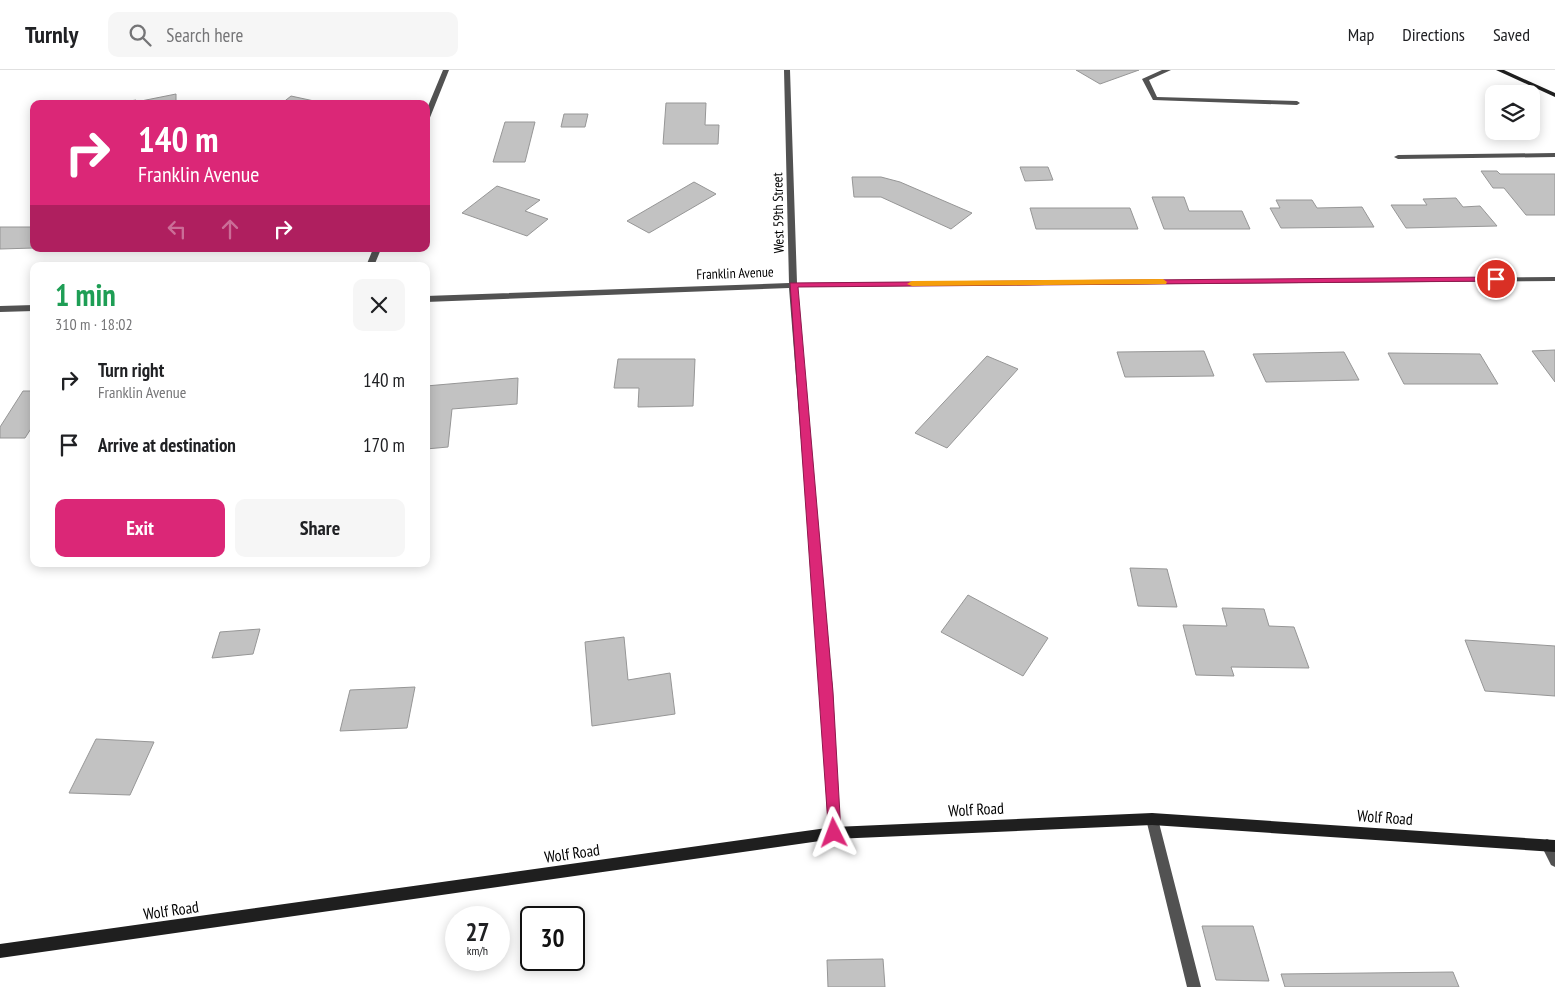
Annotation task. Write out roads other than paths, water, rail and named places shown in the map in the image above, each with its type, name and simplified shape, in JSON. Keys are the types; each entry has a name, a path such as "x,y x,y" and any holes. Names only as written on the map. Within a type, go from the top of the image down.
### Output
{"main road":[{"path":"1499,70 1555,95"},
{"name":"Wolf Road","path":"0,951 834,833 1152,819 1551,845"}],"street":[{"path":"430,110 446,70"},
{"name":"West 59th Street","path":"788,70 793,285 827,692 834,833"},
{"path":"1168,70 1145,79 1155,99 1297,103"},
{"path":"1398,157 1555,155"},
{"name":"Franklin Avenue","path":"430,299 793,285 1555,279"},
{"path":"0,309 30,308"},
{"path":"1152,819 1194,987"},
{"path":"1551,845 1555,861"}]}
